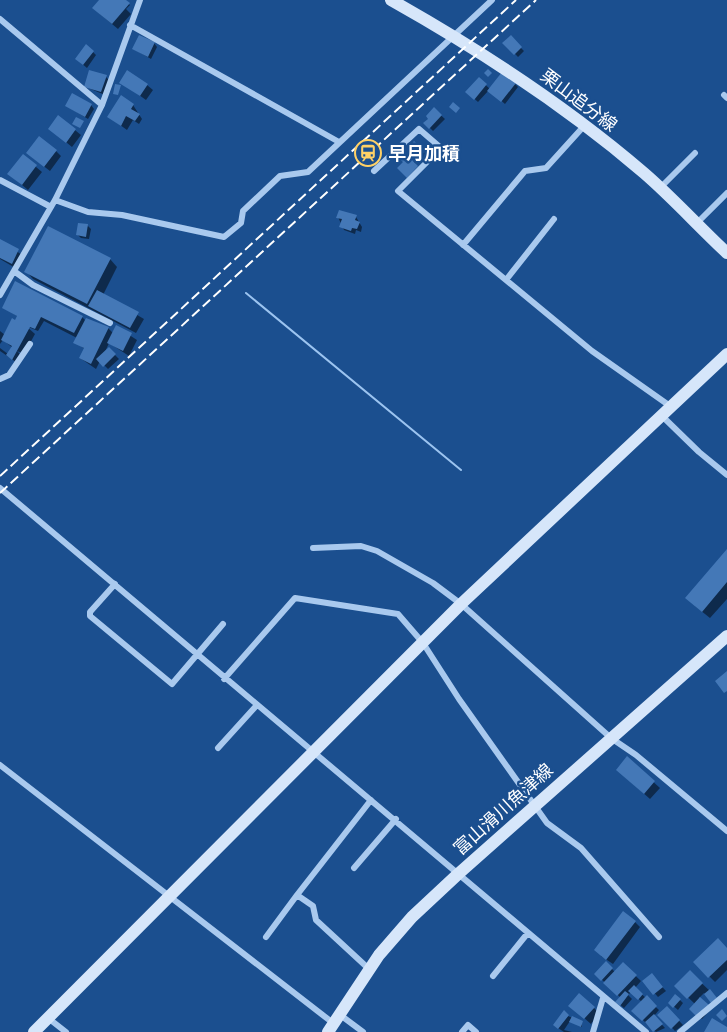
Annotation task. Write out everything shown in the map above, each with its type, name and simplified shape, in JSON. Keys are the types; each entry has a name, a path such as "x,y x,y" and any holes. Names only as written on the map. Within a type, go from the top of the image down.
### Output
{"street":[{"path":"0,295 55,200 102,105 140,0"},
{"name":"栗山追分線","path":"391,0 455,36 544,94 660,188 727,253"},
{"path":"55,200 88,212 122,215 224,237 240,223 243,211 280,176 308,172 492,0"},
{"path":"0,19 102,105"},
{"path":"130,25 339,142"},
{"path":"463,245 525,171 546,168 585,126"},
{"path":"374,171 419,129 441,148 398,191 592,351 670,406"},
{"path":"660,188 695,153"},
{"path":"0,180 51,207"},
{"path":"696,224 727,193"},
{"path":"506,280 554,219"},
{"path":"14,271 33,285 110,323"},
{"path":"0,380 9,375 30,344"},
{"path":"34,1032 461,604 727,354"},
{"path":"660,415 727,475"},
{"path":"0,488 224,679 396,819 457,875 646,1032"},
{"path":"313,548 361,546 377,551 433,583 461,604 611,738 636,754 727,831"},
{"path":"115,584 90,612 90,616 172,684 223,624"},
{"path":"224,679 296,598 398,614 423,643 459,699 548,823 581,848 658,938"},
{"name":"富山滑川魚津線","path":"333,1023 369,969 412,917 727,636"},
{"path":"218,748 256,705"},
{"path":"0,765 333,1023 363,1032"},
{"path":"266,937 370,800"},
{"path":"354,868 396,819"},
{"path":"297,895 313,906 316,920 369,969"},
{"path":"493,976 527,934"},
{"path":"680,1032 727,993"},
{"path":"593,1032 603,998"},
{"path":"48,1018 66,1032"},
{"path":"462,1032 468,1025 476,1032"}],"building":[{"path":"99,0 126,0 130,3 112,24 92,8"},
{"path":"139,35 155,42 148,57 132,49"},
{"path":"511,35 522,47 514,55 502,43"},
{"path":"86,44 94,51 83,65 75,59"},
{"path":"488,69 492,73 488,77 484,73"},
{"path":"89,70 107,75 101,92 84,87"},
{"path":"127,70 148,84 140,96 119,83"},
{"path":"502,72 516,83 501,102 487,91"},
{"path":"479,77 487,84 474,100 465,92"},
{"path":"115,84 121,85 118,95 113,94"},
{"path":"72,93 92,104 85,117 65,106"},
{"path":"121,95 134,104 131,109 140,114 135,121 126,116 121,126 107,117"},
{"path":"453,102 460,108 456,113 449,107"},
{"path":"434,107 442,115 429,129 423,123 428,119 426,116"},
{"path":"58,115 76,129 66,143 48,129"},
{"path":"76,117 84,121 80,128 72,124"},
{"path":"39,136 57,150 44,167 26,153"},
{"path":"414,141 425,151 418,158 408,149"},
{"path":"403,151 418,166 407,178 397,168 403,162 397,157"},
{"path":"23,154 37,165 22,185 7,174"},
{"path":"339,210 357,215 355,220 360,222 357,229 352,228 351,231 339,227 342,219 336,218"},
{"path":"78,223 88,224 86,237 76,235"},
{"path":"48,226 111,258 87,304 24,272"},
{"path":"0,239 19,249 12,264 0,258"},
{"path":"15,281 83,316 74,333 41,317 35,329 30,327 12,360 6,355 12,346 1,340 12,318 15,320 17,316 2,308"},
{"path":"97,290 139,312 130,328 88,306"},
{"path":"86,318 109,327 91,364 79,358 84,348 73,343"},
{"path":"116,325 132,333 123,351 107,343"},
{"path":"109,347 116,354 103,367 96,359"},
{"path":"727,549 727,582 702,612 685,598"},
{"path":"727,671 727,691 724,693 715,681"},
{"path":"627,756 655,781 644,794 616,770"},
{"path":"623,911 636,921 606,960 594,950"},
{"path":"718,938 727,948 727,960 708,978 693,962"},
{"path":"606,961 613,968 601,981 594,974"},
{"path":"623,962 637,975 617,996 603,983"},
{"path":"690,970 703,983 687,999 674,986"},
{"path":"652,973 663,987 653,995 642,981"},
{"path":"634,985 643,994 638,1000 628,991"},
{"path":"710,989 717,998 711,1003 704,994"},
{"path":"625,991 629,994 620,1006 615,1002"},
{"path":"579,993 595,1007 584,1019 568,1006"},
{"path":"675,994 681,999 673,1008 668,1003"},
{"path":"647,995 657,1006 642,1021 631,1011"},
{"path":"700,997 709,1005 697,1017 689,1009"},
{"path":"667,1006 680,1020 671,1029 657,1015"},
{"path":"722,1009 727,1016 722,1021 716,1015"},
{"path":"564,1010 569,1015 558,1029 553,1025"},
{"path":"654,1014 663,1024 653,1032 645,1022"},
{"path":"572,1016 583,1021 581,1027 569,1022"},
{"path":"712,1018 727,1027 727,1032 704,1032"}],"waterway":[{"path":"246,293 461,470"}],"railway":[{"path":"0,476 516,0"},
{"path":"0,493 536,0"}],"place":[{"name":"早月加積","path":"368,153"}]}
